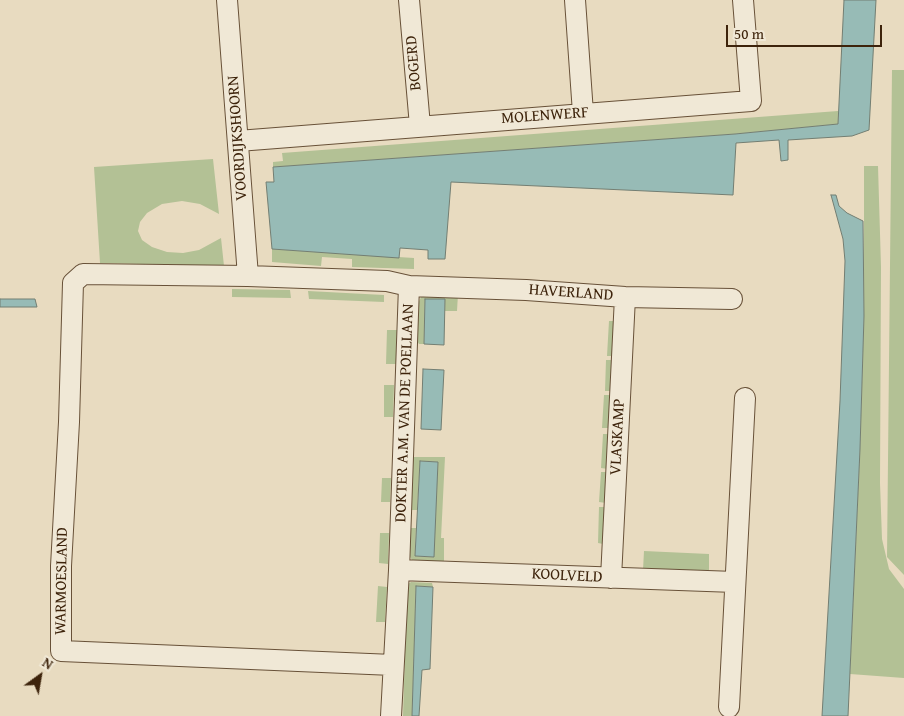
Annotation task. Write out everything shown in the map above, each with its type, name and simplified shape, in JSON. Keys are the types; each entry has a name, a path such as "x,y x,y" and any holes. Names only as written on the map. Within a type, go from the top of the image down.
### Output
{"street":[{"name":"VOORDIJKSHOORN","path":"227,0 248,276"},
{"name":"BOGERD","path":"409,0 420,126"},
{"path":"575,0 584,113"},
{"name":"MOLENWERF","path":"238,141 751,101 743,0"},
{"name":"DOKTER A.M. VAN DE POELLAAN","path":"83,274 248,276 387,281 410,286 399,570 390,716"},
{"name":"WARMOESLAND","path":"83,274 73,282 69,422 61,566 61,651 393,664"},
{"name":"HAVERLAND","path":"410,286 625,296 732,298"},
{"name":"VLASKAMP","path":"612,578 625,296"},
{"path":"729,707 745,398"},
{"name":"KOOLVELD","path":"399,570 735,582"}],"green space":[{"path":"892,70 904,70 904,575 887,557"},
{"path":"838,111 838,124 735,134 273,167 273,162 283,161 282,153"},
{"path":"213,159 219,214 200,204 182,201 162,204 147,213 140,222 138,231 142,240 152,247 167,252 183,253 199,250 221,238 224,266 100,263 94,167"},
{"path":"864,166 878,166 881,267 880,483 882,539 889,569 904,589 904,678 850,674 864,316"},
{"path":"272,249 414,258 414,269 352,267 352,259 322,257 321,266 272,262"},
{"path":"232,289 290,290 291,298 232,297"},
{"path":"308,291 384,295 384,302 309,299"},
{"path":"428,292 458,294 457,311 445,311 445,299 425,299 424,344 419,344 417,341 418,304 421,297"},
{"path":"609,321 615,321 613,356 607,356"},
{"path":"387,330 397,330 396,364 386,364"},
{"path":"606,360 613,360 611,391 605,391"},
{"path":"384,385 394,385 393,417 384,417"},
{"path":"604,395 611,395 609,428 602,428"},
{"path":"603,434 610,434 608,469 601,468"},
{"path":"411,457 445,457 441,538 444,538 444,561 439,564 413,562 408,553 410,528 416,528 415,556 433,557 438,462 420,461 417,510 410,510"},
{"path":"601,472 607,472 606,503 599,502"},
{"path":"382,478 391,478 390,502 381,502"},
{"path":"599,507 606,507 603,544 598,543"},
{"path":"380,533 389,533 388,564 379,563"},
{"path":"644,551 709,554 709,573 643,570"},
{"path":"411,582 432,583 433,587 416,586 412,716 403,716 407,585"},
{"path":"378,586 387,587 385,622 376,622"}],"water":[{"path":"844,0 876,0 869,130 852,136 788,140 788,160 781,161 779,140 736,143 733,195 451,182 445,259 428,259 428,250 400,248 399,258 272,249 266,182 274,182 273,167 735,134 838,124"},
{"path":"831,195 836,195 839,206 847,213 863,221 864,316 860,449 848,716 822,716 840,401 845,261 843,239"},
{"path":"0,299 35,299 37,307 0,307"},
{"path":"425,299 445,299 444,345 424,344"},
{"path":"423,369 444,370 441,430 421,429"},
{"path":"420,461 438,462 434,557 415,556"},
{"path":"416,586 433,587 430,669 422,670 419,716 412,716"}]}
